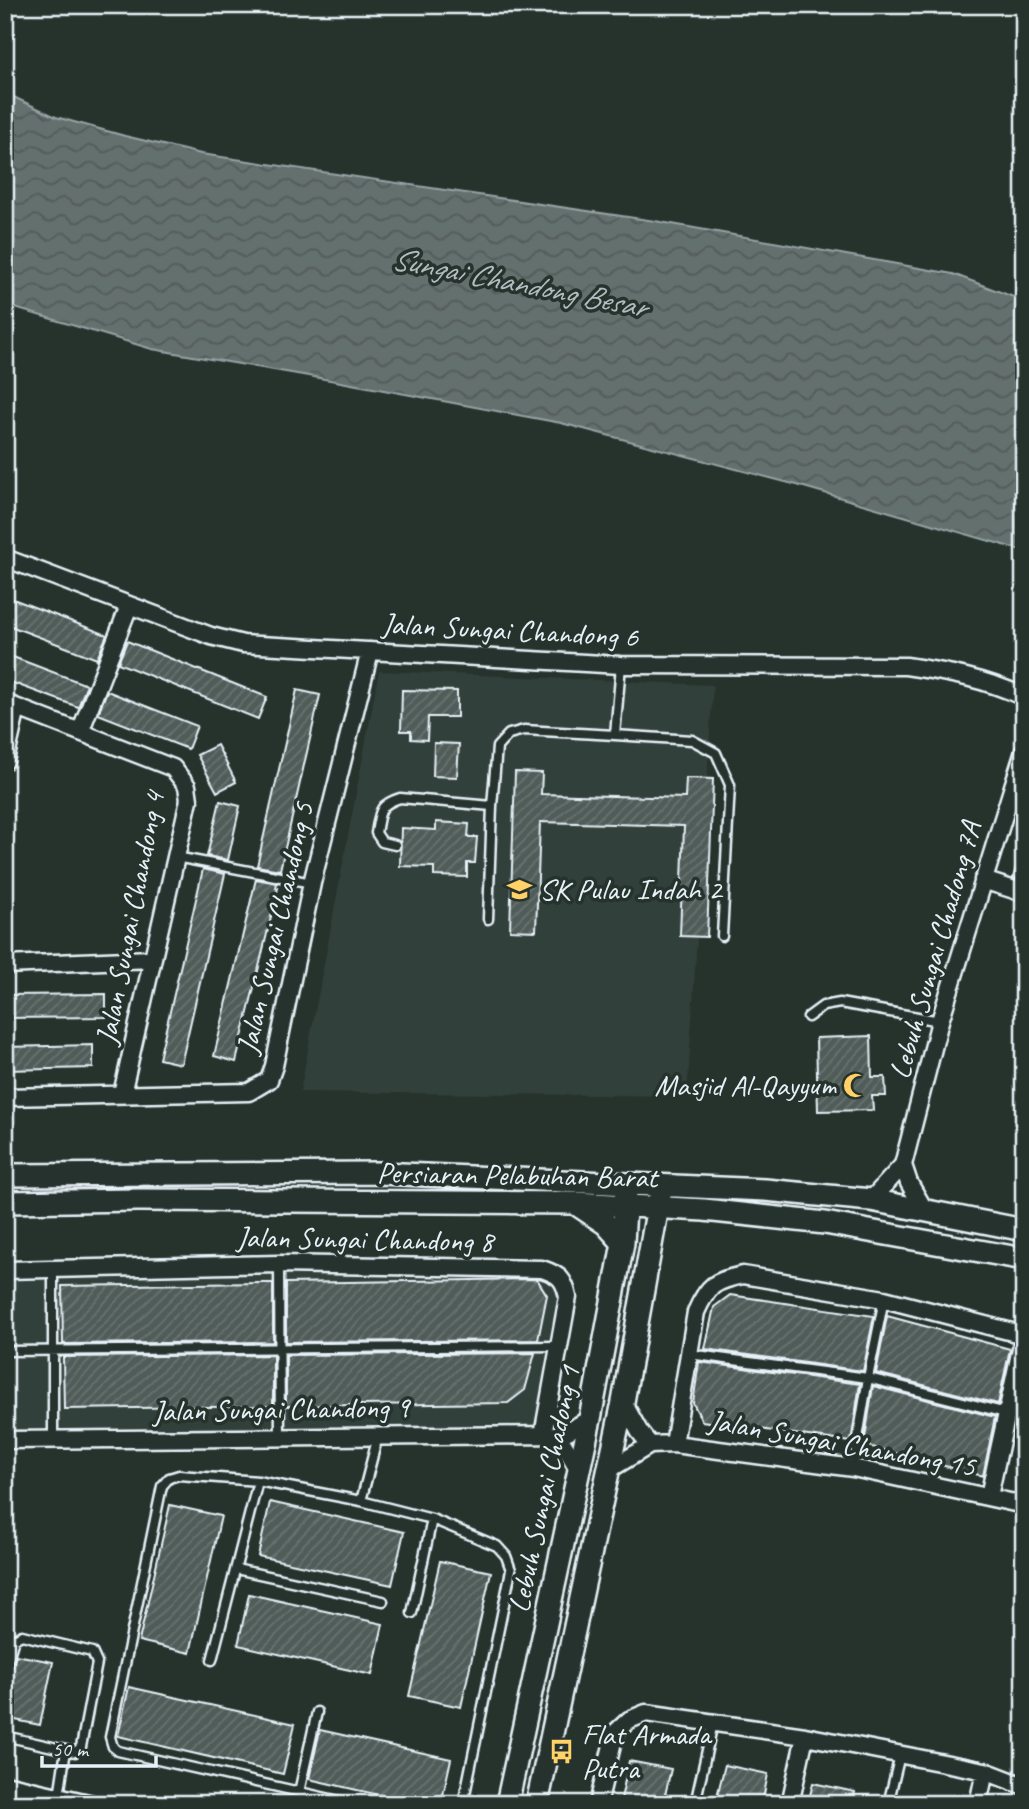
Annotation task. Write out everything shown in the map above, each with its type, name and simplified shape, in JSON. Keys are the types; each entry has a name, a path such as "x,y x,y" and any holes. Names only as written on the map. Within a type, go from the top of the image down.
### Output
{"street":[{"name":"Jalan Sungai Chandong 6","path":"5,558 211,636 243,644 621,665 906,666 951,673 1005,688 1024,697"},
{"path":"80,732 129,606"},
{"name":"Jalan Sungai Chandong 5","path":"5,1097 249,1092 269,1080 312,883 370,651"},
{"path":"5,761 11,706"},
{"name":"Jalan Sungai Chandong 4","path":"11,706 173,768 187,786 189,800 122,1094"},
{"name":"Lebuh Sungai Chadong 7A","path":"903,1165 940,1021 1024,751"},
{"path":"983,880 1024,893"},
{"path":"5,965 152,959"},
{"path":"871,1200 903,1165 909,1183 924,1209"},
{"name":"Persiaran Pelabuhan Barat","path":"5,1175 379,1173 765,1190 871,1200 1024,1230"},
{"path":"138,1200 144,1183 140,1174"},
{"name":"Lebuh Sungai Chadong 1","path":"507,1804 580,1472 622,1243 627,1184"},
{"name":"Lebuh Sungai Chadong 1","path":"537,1804 623,1402 662,1186"},
{"name":"Persiaran Pelabuhan Barat","path":"5,1202 138,1200 575,1203 658,1207 825,1223 1024,1259"},
{"path":"575,1203 606,1224 622,1243"},
{"path":"653,1237 669,1220 686,1211 704,1210"},
{"name":"Jalan Sungai Chandong 8","path":"5,1270 279,1264 542,1269 556,1273 565,1284 568,1297 559,1346 551,1435"},
{"path":"674,1444 696,1312 700,1302 704,1293 722,1279 743,1275 884,1299 1024,1335 989,1496"},
{"path":"623,1402 650,1445"},
{"name":"Jalan Sungai Chandong 9","path":"5,1440 551,1435 590,1419"},
{"path":"551,1435 580,1472"},
{"name":"Jalan Sungai Chandong 15","path":"607,1472 650,1445 674,1444 853,1468 1024,1505"},
{"path":"598,1804 615,1733 629,1720 646,1713 806,1736 985,1771 1024,1786"},
{"path":"790,1804 806,1736"},
{"path":"978,1804 985,1771"},
{"path":"5,1784 93,1804"}],"lane":[{"path":"615,735 621,665"},
{"path":"488,919 497,747 509,734 524,730 692,740 716,753 730,785 722,936"},
{"path":"395,845 382,842 376,833 381,809 388,802 400,798 492,806"},
{"path":"176,857 312,883"},
{"path":"808,1017 823,1006 840,1003 940,1021"},
{"path":"279,1264 280,1437"},
{"path":"53,1270 53,1439"},
{"path":"853,1468 884,1299"},
{"path":"5,1351 559,1346"},
{"path":"689,1354 868,1378 1006,1413"},
{"path":"361,1501 378,1436"},
{"path":"353,1804 118,1751 113,1747 110,1737 162,1486 169,1478 179,1475 258,1481 361,1501 432,1519 497,1546 506,1556 511,1570 463,1804"},
{"path":"212,1661 258,1481"},
{"path":"412,1613 432,1519"},
{"path":"236,1569 383,1601"},
{"path":"5,1669 14,1639 22,1635 92,1651 97,1663 81,1747 75,1752 5,1736"},
{"path":"299,1792 317,1712"},
{"path":"695,1804 713,1723"},
{"path":"59,1796 66,1750"},
{"path":"888,1804 900,1755"}],"shaded area":[{"name":"SK Pulau Indah 2","path":"379,671 713,685 687,1096 300,1092"},
{"path":"284,1270 539,1275 552,1278 562,1298 539,1428 5,1434 5,1276"}],"water":[{"name":"Sungai Chandong Besar","path":"5,93 56,117 201,154 655,221 953,274 1024,301 1024,551 797,485 561,423 152,349 5,305"}],"building":[{"path":"5,596 107,635 97,659 5,624"},
{"path":"127,641 267,697 258,719 118,663"},
{"path":"5,654 87,685 78,707 5,680"},
{"path":"297,690 320,695 280,870 257,866"},
{"path":"402,690 457,691 457,717 428,717 427,740 411,739 411,731 401,731"},
{"path":"107,691 197,726 188,749 98,714"},
{"path":"434,743 459,744 457,777 433,776"},
{"path":"217,745 236,782 217,792 197,755"},
{"path":"515,772 542,773 541,794 685,798 686,778 713,779 707,937 680,936 684,826 540,822 536,931 510,930"},
{"path":"220,801 240,806 228,860 207,856"},
{"path":"436,822 469,824 468,837 477,837 475,863 467,863 467,877 434,876 434,867 400,866 401,828 436,830"},
{"path":"1020,853 1024,853 1024,882 1013,878"},
{"path":"203,869 225,874 181,1064 159,1059"},
{"path":"256,879 277,883 278,888 236,1062 214,1056"},
{"path":"106,994 106,1017 5,1018 5,995"},
{"path":"871,1036 872,1077 885,1077 886,1096 872,1096 873,1110 818,1111 816,1038"},
{"path":"93,1045 93,1068 5,1070 5,1047"},
{"path":"537,1279 547,1295 538,1340 286,1342 286,1283"},
{"path":"273,1283 273,1342 63,1344 62,1286"},
{"path":"730,1295 874,1316 863,1371 705,1349 714,1307"},
{"path":"887,1316 1010,1349 998,1404 876,1373"},
{"path":"535,1353 525,1390 508,1403 286,1406 286,1355"},
{"path":"273,1355 273,1406 64,1409 63,1357"},
{"path":"699,1362 860,1384 851,1442 702,1421 693,1403"},
{"path":"873,1386 995,1417 983,1476 864,1445"},
{"path":"270,1502 404,1532 392,1585 258,1556"},
{"path":"170,1505 221,1516 190,1653 139,1641"},
{"path":"440,1561 491,1572 461,1707 409,1696"},
{"path":"249,1594 383,1624 372,1675 238,1645"},
{"path":"16,1655 53,1662 40,1725 5,1718 5,1690"},
{"path":"129,1687 295,1724 283,1774 118,1736"},
{"path":"320,1730 451,1759 441,1804 418,1804 309,1779"},
{"path":"629,1761 671,1769 663,1804 620,1804"},
{"path":"725,1765 768,1774 762,1804 715,1804"},
{"path":"813,1783 855,1792 852,1804 808,1804"}],"place":[{"name":"SK Pulau Indah 2","path":"519,889"},
{"name":"Masjid Al-Qayyum","path":"856,1085"},
{"name":"Flat Armada Putra","path":"562,1751"}]}
